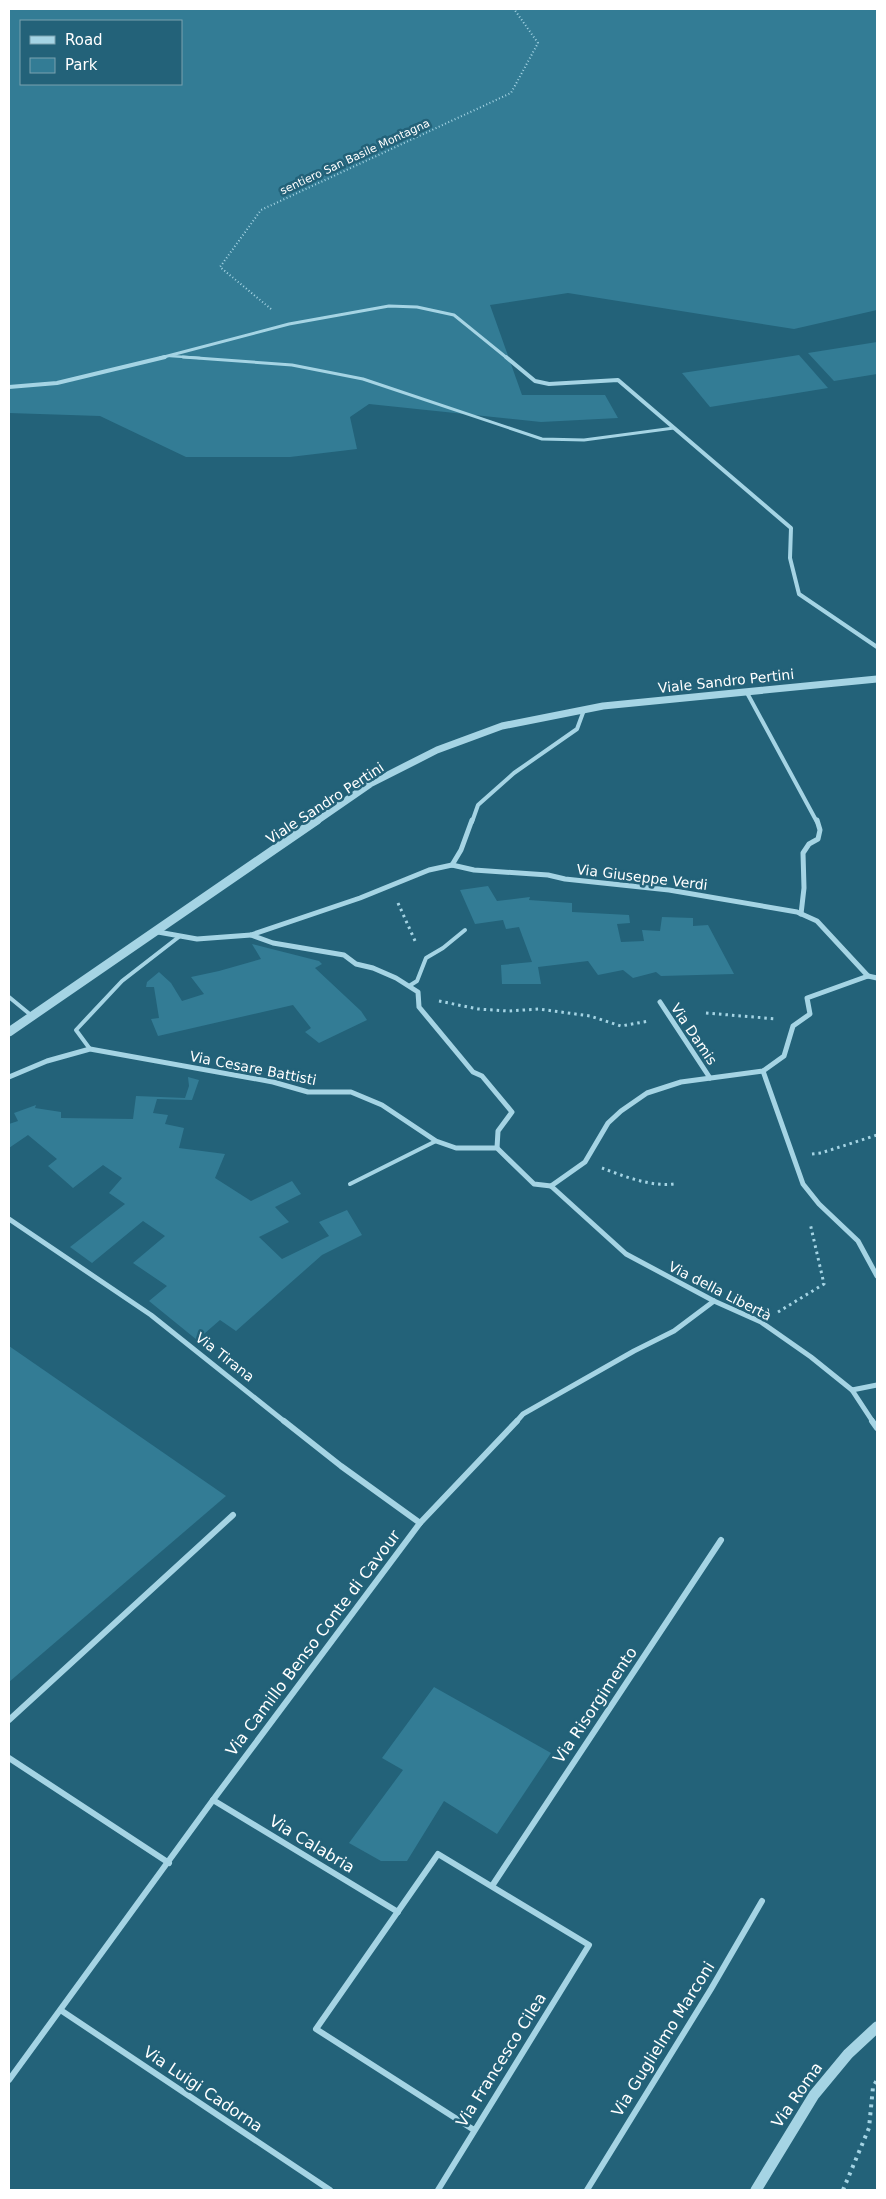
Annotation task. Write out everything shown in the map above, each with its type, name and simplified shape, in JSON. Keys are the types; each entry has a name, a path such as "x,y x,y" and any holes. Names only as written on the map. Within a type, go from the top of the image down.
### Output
{"street":[{"path":"9,387 57,383 104,373 289,324 389,306 417,307 454,315 535,381 549,384 618,380 791,528 790,558 799,594 877,647"},
{"name":"Viale Sandro Pertini","path":"9,1032 158,932 370,784 437,750 502,726 604,706 877,678"},
{"path":"746,691 817,820 820,830 818,839 809,844 803,853 804,888 801,914"},
{"path":"452,865 461,850 478,805 514,773 577,729 584,710"},
{"name":"Via Giuseppe Verdi","path":"158,932 197,939 251,935 391,886 429,870 452,865 474,870 548,875 565,879 669,890 801,914 817,921 868,976"},
{"path":"251,935 273,943 344,955 356,964 373,968 418,992 419,1007 473,1072 482,1076 512,1112 498,1131 497,1148 534,1184 551,1186 585,1162 608,1123 621,1111 647,1093 680,1082 763,1071 784,1056 793,1026 810,1014 807,998 868,976 877,978"},
{"name":"Via Damis","path":"660,1002 710,1078"},
{"path":"9,1077 47,1061 90,1049"},
{"name":"Via Cesare Battisti","path":"90,1049 273,1082 308,1092 352,1092 382,1104 436,1141 456,1148 497,1148"},
{"path":"763,1071 794,1156 795,1169 814,1201 858,1241 877,1276"},
{"name":"Via della Libertà","path":"551,1186 626,1254 714,1301 760,1322 811,1357 852,1390 877,1428"},
{"name":"Via Tirana","path":"9,1219 151,1315 341,1466 420,1523"},
{"name":"Via Camillo Benso Conte di Cavour","path":"9,2080 62,2011 213,1800 420,1523 523,1414 634,1351 674,1331 714,1301"},
{"path":"852,1390 877,1385"},
{"path":"9,1720 233,1515"},
{"name":"Via Risorgimento","path":"492,1886 721,1540"},
{"path":"9,1758 169,1863"},
{"name":"Via Calabria","path":"213,1800 398,1912"},
{"path":"474,2130 316,2029 438,1854 492,1886"},
{"name":"Via Francesco Cilea","path":"438,2190 588,1945 492,1886"},
{"name":"Via Guglielmo Marconi","path":"587,2190 762,1901"},
{"name":"Via Luigi Cadorna","path":"62,2011 330,2190"},
{"name":"Via Roma","path":"756,2190 814,2095 848,2054 877,2027"}],"lane":[{"path":"170,356 292,365 363,379 542,439 584,440 674,428"},
{"path":"408,986 417,981 426,958 443,948 465,930"},
{"path":"90,1049 76,1030 122,981 180,936"},
{"path":"9,997 32,1016"},
{"path":"350,1184 436,1141"}],"path":[{"name":"sentiero San Basile Montagna","path":"289,324 220,267 261,210 511,93 538,43 514,9"},
{"path":"391,886 412,936 426,958"},
{"path":"418,992 429,1000 478,1009 539,1009 590,1016 621,1026 669,1018"},
{"path":"706,1013 776,1019 793,1026"},
{"path":"794,1156 821,1153 877,1135"},
{"path":"585,1162 627,1177 667,1185 674,1184"},
{"path":"760,1322 824,1284 808,1213 814,1201"},
{"path":"843,2190 869,2128 873,2087 877,2080"}],"green space":[{"path":"9,9 877,9 877,310 794,329 568,293 490,305 522,395 605,395 618,418 541,422 369,404 350,417 357,449 290,457 186,457 100,416 9,413"},
{"path":"877,342 877,374 834,381 808,353"},
{"path":"799,355 828,388 710,407 682,373"},
{"path":"488,886 497,901 530,897 529,900 572,903 572,912 629,915 630,923 617,924 621,942 644,941 642,930 660,931 662,917 693,918 693,926 708,925 734,974 661,976 656,972 633,978 623,970 598,975 588,961 538,967 541,984 502,984 501,965 532,962 519,927 506,929 503,920 475,924 460,890"},
{"path":"252,944 319,961 322,964 315,968 361,1011 367,1020 319,1043 305,1032 311,1028 293,1005 158,1036 151,1019 159,1018 154,987 146,987 147,982 159,972 171,983 182,1001 204,994 191,977 261,959"},
{"path":"188,1077 199,1080 192,1100 157,1099 153,1113 168,1115 165,1124 184,1128 179,1148 225,1154 215,1178 251,1201 292,1181 301,1194 275,1207 289,1222 259,1237 282,1259 329,1236 319,1222 347,1210 362,1235 322,1255 236,1331 220,1320 197,1340 149,1301 167,1286 133,1263 165,1236 143,1221 92,1263 70,1247 125,1204 109,1193 122,1178 103,1165 73,1188 48,1166 57,1159 28,1135 9,1148 9,1124 18,1121 14,1113 36,1105 35,1108 61,1112 61,1118 133,1119 136,1096 185,1098 189,1086"},
{"path":"9,1346 226,1496 9,1682"},
{"path":"434,1687 551,1753 497,1834 444,1801 407,1861 381,1861 349,1843 403,1770 382,1758"}]}
